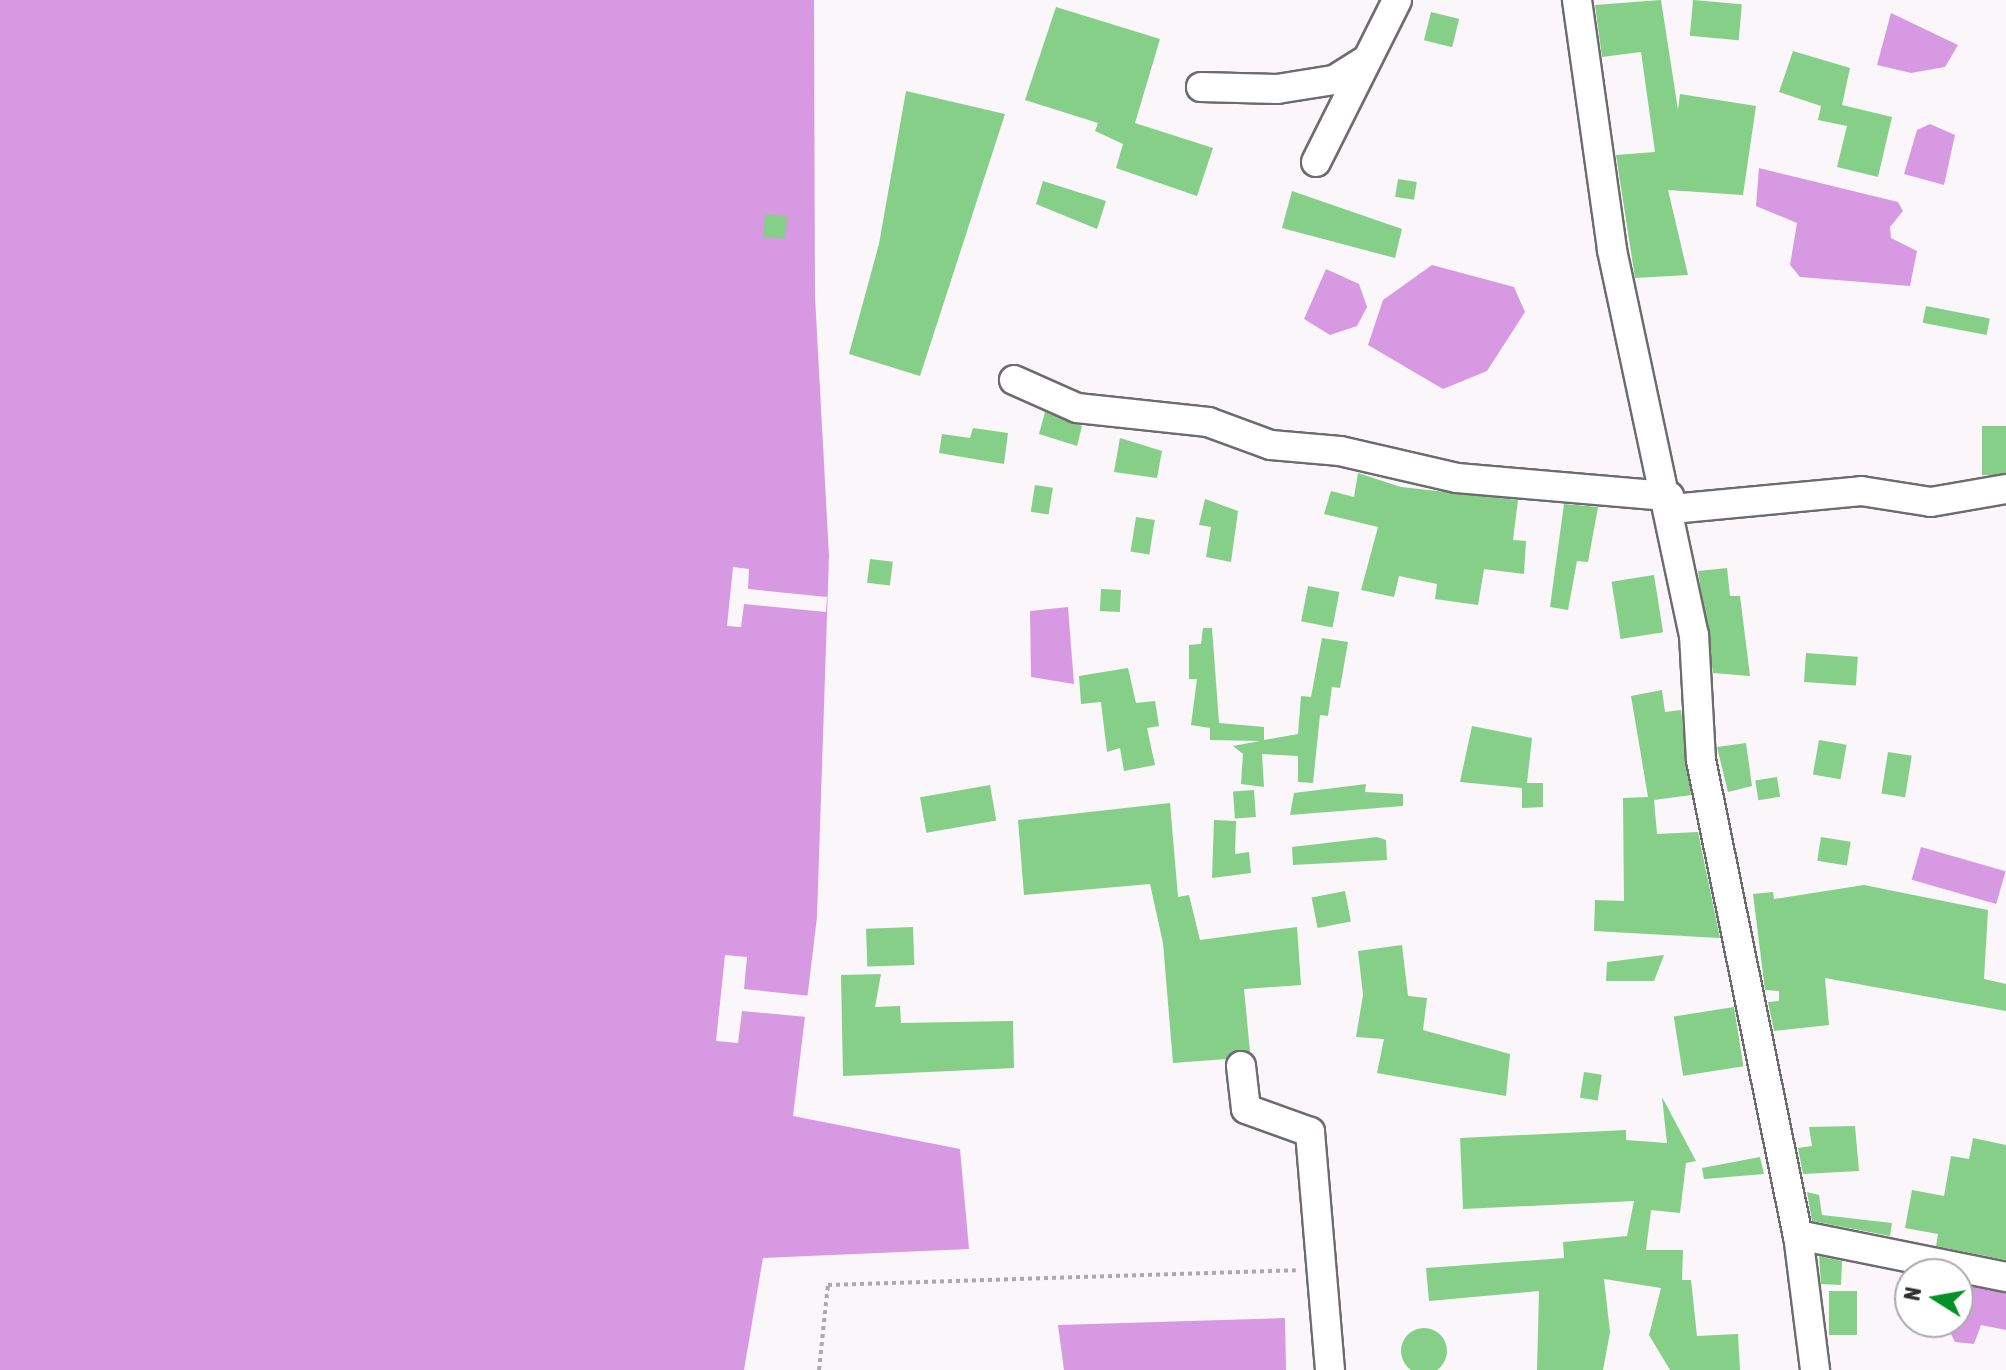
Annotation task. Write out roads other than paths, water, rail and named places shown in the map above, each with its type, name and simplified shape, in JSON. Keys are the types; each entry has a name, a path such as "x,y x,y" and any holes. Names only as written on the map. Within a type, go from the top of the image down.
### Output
{"street":[{"path":"1316,162 1397,0"},
{"path":"1577,0 1612,250 1670,502 1694,635 1701,760 1798,1235 1815,1370"},
{"path":"1201,87 1320,82 1365,61"},
{"path":"1014,380 1077,408 1208,422 1271,445 1340,451 1457,478 1670,502 1861,491 1931,502 2006,489"},
{"path":"1241,1066 1246,1109 1310,1132 1330,1370"},
{"path":"1798,1235 2006,1277"}]}
